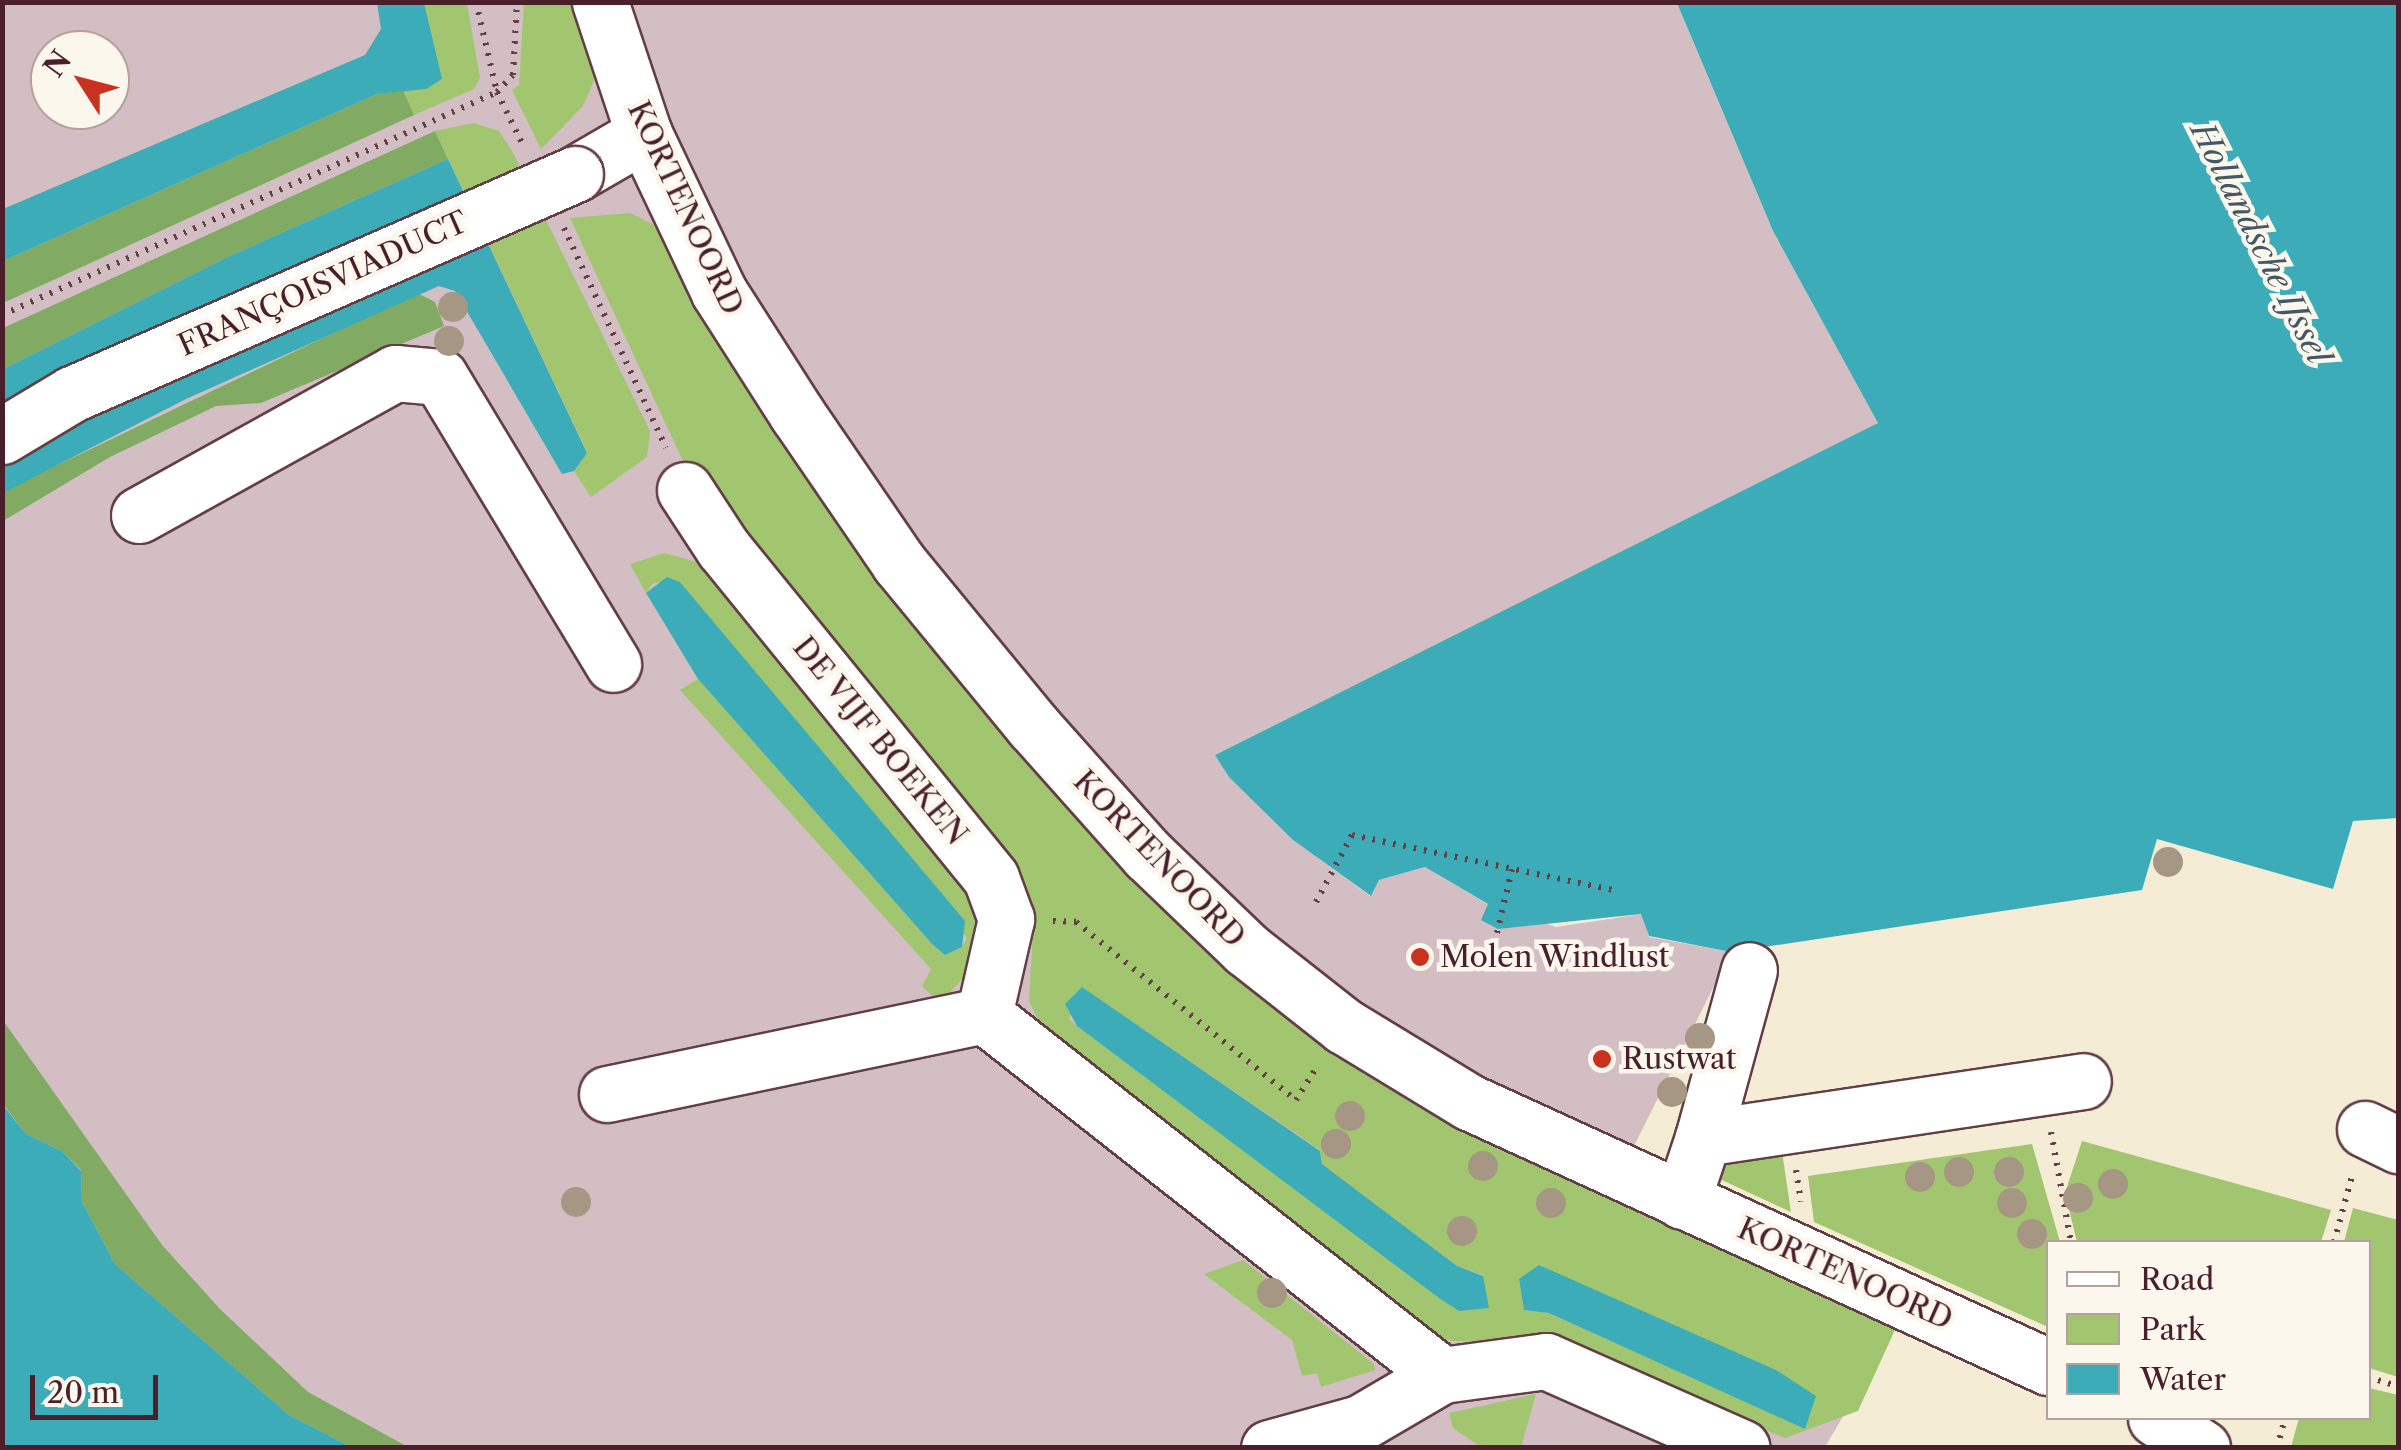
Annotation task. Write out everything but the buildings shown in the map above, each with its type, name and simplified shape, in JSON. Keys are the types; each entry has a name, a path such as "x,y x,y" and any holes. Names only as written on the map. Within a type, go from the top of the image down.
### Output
{"street":[{"name":"KORTENOORD","path":"600,2 644,134 719,292 899,563 1148,855 1246,949 1344,1026 1469,1102 2046,1366"},
{"name":"FRANÇOISVIADUCT","path":"2,436 72,394 555,185 644,134"},
{"path":"139,515 395,373 440,377 613,664"},
{"name":"DE VIJF BOEKEN","path":"685,490 723,548 991,878 1006,919"},
{"path":"984,1015 1006,919"},
{"path":"1682,1201 1750,970"},
{"path":"606,1094 984,1015 1442,1375"},
{"path":"1703,1138 2062,1084"},
{"path":"1269,1448 1360,1424 1442,1375 1546,1360 1742,1448"},
{"path":"2159,1420 2202,1448"}],"path":[{"path":"476,2 497,92 555,185 685,490"},
{"path":"2,316 497,92 513,76 517,2"},
{"path":"1316,902 1352,835 1616,891"},
{"path":"1498,933 1512,868"},
{"path":"1006,919 1076,922 1296,1100"},
{"path":"2062,1084 2071,1240"},
{"path":"1787,1125 1801,1196 1801,1254"},
{"path":"2335,1240 2382,1137"},
{"path":"2371,1378 2398,1386"},
{"path":"2277,1448 2284,1420"}],"shaded area":[{"path":"3,3 1677,3 1773,231 1879,423 1215,755 1293,840 1370,896 1379,880 1425,867 1489,905 1556,927 1642,914 1649,937 1731,952 1632,1150 1924,1279 1825,1447 266,1447 3,1148"}],"green space":[{"path":"424,3 467,3 480,78 474,89 414,115 403,90 426,89"},
{"path":"524,3 574,3 595,78 583,106 541,149 512,90 519,85"},
{"path":"403,90 414,115 3,303 3,261 377,94"},
{"path":"474,123 499,131 512,151 650,431 647,457 591,497 574,471 587,452 435,131"},
{"path":"435,131 448,159 234,254 3,369 3,328"},
{"path":"630,213 653,224 775,431 893,593 1241,964 1899,1321 1858,1411 1785,1438 1550,1342 1452,1341 1426,1332 1045,1034 1029,1001 1034,913 1014,880 682,459 570,218","holes":["1083,988 1320,1150 1322,1164 1457,1266 1483,1275 1459,1311 1077,1026 1069,1019","1519,1280 1805,1428 1549,1313 1524,1310"]},
{"path":"417,293 435,302 444,326 261,403 216,406 110,457 3,521 3,493 26,480"},
{"path":"664,553 704,564 968,885 982,921 971,969 946,997 936,999 922,986 931,969 680,690 698,679 933,945 945,955 962,947 967,938 680,582 653,583 646,593 630,564"},
{"path":"2,1019 162,1245 220,1309 308,1392 408,1447 351,1447 289,1415 115,1264 82,1202 81,1170 62,1151 26,1134 3,1104"},
{"path":"2082,1141 2331,1210 2322,1240 2077,1240 2065,1193"},
{"path":"2032,1144 2059,1240 2046,1240 2046,1326 1814,1222 1808,1176"},
{"path":"1781,1145 1791,1212 1711,1175 1715,1155"},
{"path":"2353,1208 2398,1220 2398,1377 2371,1369 2371,1240 2345,1240"},
{"path":"1243,1260 1374,1364 1375,1370 1321,1387 1317,1373 1302,1376 1292,1340 1204,1274"},
{"path":"2371,1388 2398,1395 2398,1447 2291,1447 2298,1420 2371,1420"},
{"path":"1536,1394 1521,1447 1481,1447 1453,1428 1449,1413"}],"water":[{"path":"377,3 424,3 442,79 426,89 377,94 3,261 3,209 365,55 381,29"},
{"name":"Hollandsche IJssel","path":"1677,3 2398,3 2398,818 2353,821 2333,889 2157,839 2142,890 1731,952 1649,936 1641,914 1498,929 1481,920 1488,904 1425,867 1379,880 1371,896 1293,840 1229,777 1215,755 1878,423 1773,231"},
{"path":"448,159 587,453 574,471 562,474 455,291 439,286 186,399 3,493 3,369 234,254"},
{"path":"667,577 680,582 965,921 962,947 945,955 933,945 698,679 646,593"},
{"path":"1082,987 1320,1151 1322,1164 1457,1266 1483,1276 1489,1308 1459,1311 1439,1298 1077,1026 1065,1004"},
{"path":"2,1104 26,1134 62,1151 81,1171 82,1202 115,1264 289,1415 351,1447 3,1447"},
{"path":"1539,1265 1776,1370 1816,1396 1805,1429 1549,1313 1524,1310 1519,1279"}],"place":[{"name":"Molen Windlust","path":"1420,957"},
{"name":"Rustwat","path":"1602,1059"}]}
